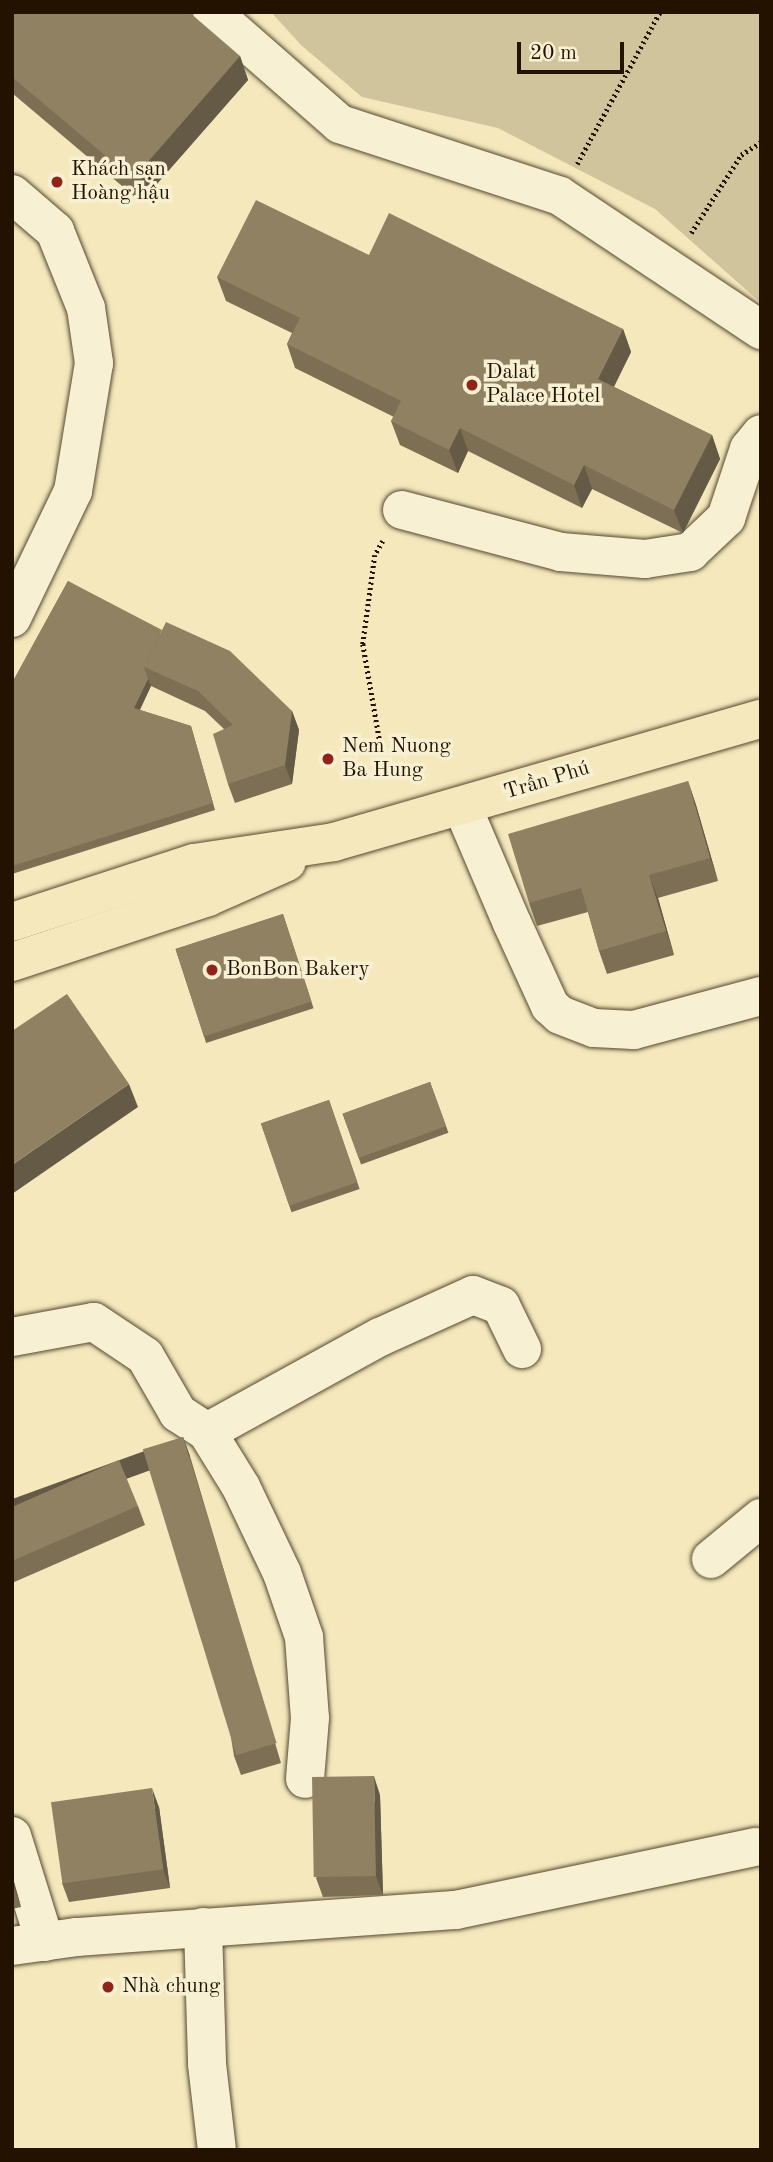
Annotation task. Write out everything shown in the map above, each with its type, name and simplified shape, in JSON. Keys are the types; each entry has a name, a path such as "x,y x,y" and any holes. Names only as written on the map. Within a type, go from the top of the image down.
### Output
{"main road":[{"name":"Trần Phú","path":"12,922 194,863 334,842 761,719"},
{"name":"Trần Phú","path":"12,962 208,897 334,842"}],"street":[{"path":"212,12 340,124 560,196 761,330"},
{"path":"12,194 55,231 86,308 94,363 73,491 12,618"},
{"path":"402,510 561,552 645,559 690,552 726,518 749,449 761,434"},
{"path":"462,806 550,1006 559,1015 594,1028 634,1030 761,996"},
{"path":"207,1432 380,1338 474,1295 501,1306 522,1349"},
{"path":"12,1337 94,1322 145,1356 178,1413 207,1432 247,1500 282,1573 304,1637 310,1718 305,1779"},
{"path":"710,1559 761,1518"},
{"path":"12,1836 28,1944 203,1927 456,1910 755,1847"},
{"path":"203,1927 207,2064 217,2150"}],"path":[{"path":"560,196 660,12"},
{"path":"691,233 741,155 761,142"},
{"path":"384,765 363,645 375,555 402,510"}],"shaded area":[{"path":"271,12 761,12 761,303 655,209 498,128 362,97 301,45"}],"building":[{"path":"12,12 189,12 240,56 133,179 12,77"},
{"name":"Dalat Palace Hotel","path":"256,200 369,255 389,213 623,329 598,379 712,435 674,510 584,465 574,485 460,428 449,450 391,421 401,401 287,344 300,318 217,277"},
{"path":"68,581 162,630 144,667 148,679 134,708 191,726 213,803 12,866 12,683"},
{"path":"166,622 230,651 292,711 285,765 228,784 213,734 233,725 198,691 144,667"},
{"path":"688,781 710,858 649,875 666,931 599,951 581,888 529,903 508,834"},
{"path":"283,914 311,1001 204,1036 176,949"},
{"path":"67,994 129,1084 12,1165 12,1031"},
{"path":"430,1082 446,1126 359,1158 343,1114"},
{"path":"329,1100 357,1182 289,1206 261,1123"},
{"path":"183,1437 277,1743 236,1755 143,1449"},
{"path":"119,1460 138,1506 12,1561 12,1507"},
{"path":"374,1776 376,1876 314,1877 312,1777"},
{"path":"152,1788 163,1869 62,1883 51,1802"}],"place":[{"name":"Khách sạn Hoàng hậu","path":"57,182"},
{"name":"Dalat Palace Hotel","path":"472,385"},
{"name":"Nem Nuong Ba Hung","path":"328,759"},
{"name":"BonBon Bakery","path":"212,970"},
{"name":"Nhà chung","path":"108,1987"}]}
